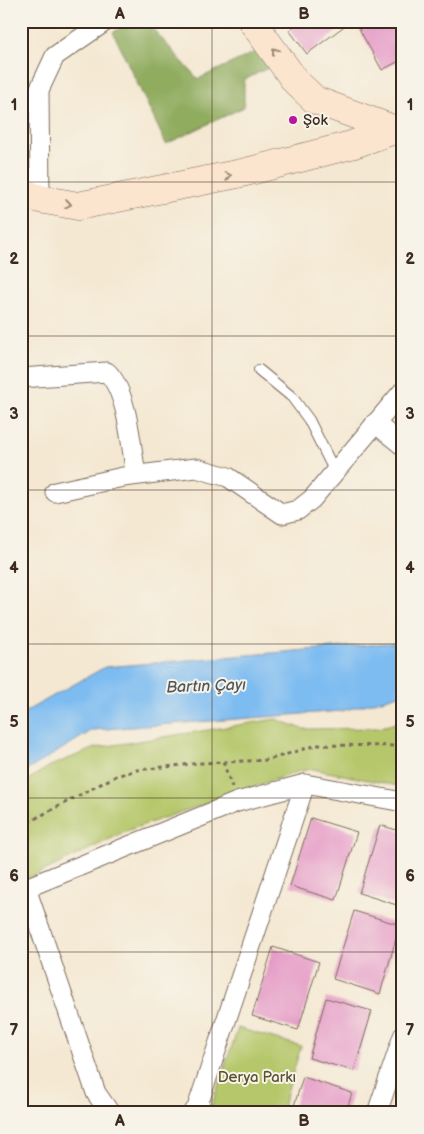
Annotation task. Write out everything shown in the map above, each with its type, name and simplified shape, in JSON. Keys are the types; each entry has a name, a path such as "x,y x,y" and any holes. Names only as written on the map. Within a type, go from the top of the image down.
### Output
{"street":[{"path":"106,21 55,56 39,90 31,196 78,206 242,173 351,145 398,128"},
{"path":"252,21 296,82 315,100 398,128"},
{"path":"350,112 360,118 363,129 360,140 351,145"},
{"path":"21,378 107,372 114,378 125,411 136,475"},
{"path":"55,492 136,475 196,468 228,477 282,514 298,510 312,499 403,391"},
{"path":"376,423 403,446"},
{"path":"193,1113 197,1108 305,784"},
{"path":"110,1113 96,1093 23,889 236,802 305,784 403,802"},
{"path":"377,1113 403,1036"}],"lane":[{"path":"259,370 292,397 309,420 332,466 336,470"}],"path":[{"path":"21,826 116,776 137,770 268,760 317,745 403,746"},
{"path":"223,762 236,802"}],"green space":[{"path":"135,21 146,21 198,79 266,47 274,65 244,80 244,107 166,144 113,32"},
{"path":"276,719 303,729 378,728 403,721 403,787 313,769 300,771 129,830 21,882 21,784 50,766 95,748"},
{"name":"Derya Parkı","path":"238,1028 301,1046 281,1113 209,1113"}],"water":[{"name":"Bartın Çayı","path":"403,642 403,694 342,711 93,730 21,774 21,714 105,667"}],"building":[{"path":"301,21 345,21 347,24 307,54 289,30"},
{"path":"368,21 403,21 403,59 382,70 358,27"},
{"path":"311,818 357,832 336,900 290,886"},
{"path":"380,825 403,832 403,907 359,893"},
{"path":"354,911 400,925 380,994 333,979"},
{"path":"273,947 319,962 298,1030 252,1016"},
{"path":"326,998 372,1011 354,1071 309,1058"},
{"path":"303,1077 352,1093 346,1113 306,1113 293,1109"}],"place":[{"name":"Şok","path":"293,120"}]}
